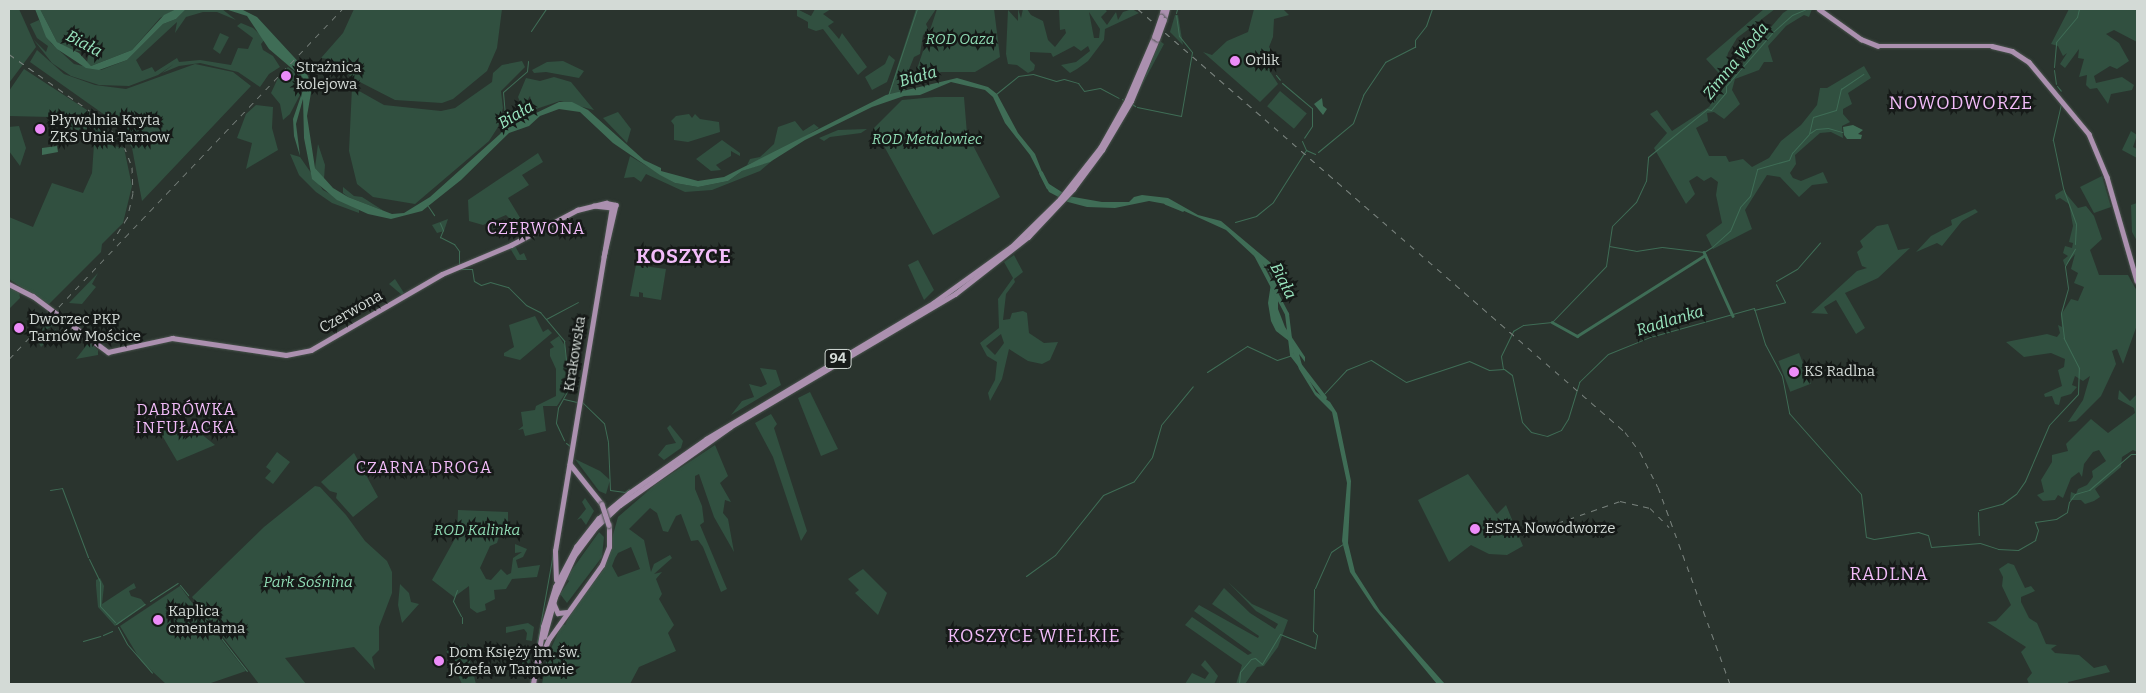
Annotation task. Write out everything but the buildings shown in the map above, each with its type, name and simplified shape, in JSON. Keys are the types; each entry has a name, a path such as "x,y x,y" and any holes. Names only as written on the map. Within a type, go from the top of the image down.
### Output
{"main road":[{"name":"94","path":"1162,19 1163,9"},
{"name":"94","path":"534,684 557,586 586,539 625,500 730,427 972,282 1014,250 1050,213 1079,179 1119,116 1156,38 1167,9"},
{"path":"1819,9 1866,42 1888,47 1998,47 2030,62 2089,134 2107,177 2137,282"},
{"name":"Krakowska","path":"557,586 555,560 567,477 604,257 616,205 612,206"},
{"name":"Czerwona","path":"9,284 34,297 108,352 172,338 275,355 304,353 459,267 590,206 612,206"},
{"name":"94","path":"534,684 543,627 557,586 570,556 603,515 645,481 728,424 971,279 1050,213"},
{"name":"Krakowska","path":"571,455 575,472"},
{"path":"539,661 545,645 604,561 609,547 609,526 602,504 575,472 570,462"},
{"path":"567,477 575,472"},
{"path":"555,560 562,564 570,556"},
{"path":"557,586 554,609 558,613 568,612"}],"green space":[{"path":"9,9 19,9 36,47 9,83"},
{"path":"40,9 176,9 160,18 132,50 91,66 87,62 89,52 68,50 57,42"},
{"path":"186,9 222,9 236,20 217,12 203,12 186,17 175,33 177,22 136,60 142,71 152,67 155,72 177,58 179,62 200,60 231,65 238,48 248,49 253,38 237,26 241,23 253,28 265,39 261,44 263,50 273,56 280,67 269,74 260,87 238,72 200,63 179,66 162,73 174,64 158,75 129,86 99,85 71,76 52,63 33,39 46,52 48,46 37,38 30,24 39,20 51,43 74,64 101,70 127,60 163,24 176,19"},
{"path":"354,9 502,9 497,48 487,71 453,99 442,103 395,100 354,79 328,59 321,58 343,33"},
{"path":"797,9 811,16 815,9 831,9 823,14 834,22 828,26 839,39 842,33 867,67 858,75 823,29 816,31 808,28 808,22 797,16"},
{"path":"916,9 936,9 926,24 929,31 923,35 920,54 914,57 906,77 905,92 888,96"},
{"name":"ROD Oaza","path":"937,9 994,9 1000,57 975,72 941,72 929,78 921,77 916,72"},
{"path":"1018,9 1021,18 1023,9 1027,9 1031,15 1043,21 1048,40 1055,47 1066,33 1065,29 1060,30 1059,9 1104,9 1107,11 1101,17 1107,25 1116,12 1118,20 1123,12 1132,9 1139,13 1105,29 1104,40 1088,61 1070,73 1061,65 1076,62 1090,51 1088,46 1081,51 1074,46 1053,57 1051,53 1030,52 1030,60 1035,65 1034,70 1028,73 1017,65 1008,64 1006,54 1008,10 1018,21","holes":["1089,12 1100,29 1099,38 1094,38"]},
{"path":"1254,9 1283,9 1289,15 1274,19 1273,37 1269,47 1277,61 1269,70 1278,84 1260,102 1203,52 1212,55 1227,41 1248,32"},
{"path":"1764,9 1775,9 1737,38 1728,53 1727,57 1735,66 1725,65 1722,69 1730,77 1741,71 1744,59 1783,13 1789,9 1812,9 1809,17 1804,15 1786,26 1768,46 1773,62 1764,62 1759,70 1735,79 1732,90 1740,104 1724,119 1714,112 1707,113 1708,121 1696,128 1709,156 1726,156 1729,162 1743,159 1752,167 1769,158 1781,141 1801,125 1817,105 1820,88 1827,88 1864,66 1871,78 1848,93 1852,104 1843,109 1843,114 1850,122 1842,126 1843,138 1831,132 1820,133 1795,155 1796,164 1790,173 1793,178 1801,181 1823,172 1828,183 1812,185 1799,197 1780,177 1767,175 1745,210 1752,229 1713,249 1706,235 1722,223 1716,195 1718,182 1711,177 1704,181 1697,176 1689,181 1695,194 1686,204 1654,148 1667,133 1650,114 1657,110 1672,131 1709,107 1726,81 1706,59"},
{"path":"2069,9 2137,9 2137,42 2114,30 2106,34 2119,43 2129,61 2117,69 2110,66 2094,76 2096,83 2122,77 2134,85 2132,90 2111,94 2108,104 2097,88 2090,89 2086,85 2087,75 2079,77 2084,59 2078,58 2079,49 2065,68 2060,64 2067,53 2063,56 2058,46 2051,44"},
{"path":"1175,15 1178,15 1183,45 1170,32"},
{"path":"220,33 229,37 220,54 213,49"},
{"path":"1160,41 1164,44 1128,111 1142,83"},
{"path":"37,50 64,74 95,85 126,89 195,64 233,72 251,86 142,201 132,148 119,125 30,62"},
{"path":"889,55 895,60 887,82 872,90 865,77 885,64"},
{"path":"522,61 525,67 501,91 503,108 498,127 489,141 415,204 373,197 357,184 349,151 352,87 384,105 441,111 455,108 492,82 493,73 502,65"},
{"path":"563,61 584,71 579,78 546,72 534,73 532,70 547,62"},
{"path":"288,67 303,78 303,89 290,114 283,120 280,104 271,93 278,78 290,82 292,77 283,72"},
{"path":"24,69 93,114 88,125 101,129 104,139 110,145 124,148 132,186 123,223 102,244 101,252 48,305 9,279 9,217 33,227 52,183 83,193 92,173 95,130 72,134 69,121 56,123 51,117 9,116 9,91"},
{"path":"554,77 571,82 594,110 560,101 533,110 530,96 525,105 520,102 518,97 526,78 540,81"},
{"path":"1280,91 1307,113 1294,129 1267,106"},
{"name":"ROD Metalowiec","path":"964,97 967,134 1000,197 933,235 874,128 902,100"},
{"path":"256,105 273,107 272,128 278,150 246,169 252,143 237,138 246,114"},
{"path":"618,112 631,129 627,143 603,118"},
{"path":"689,114 692,118 695,114 700,119 719,122 720,132 688,142 674,140 674,125 671,121 676,116"},
{"path":"795,121 803,131 814,124 819,128 784,149 747,165 750,159 760,157 774,144 778,127"},
{"path":"19,126 26,148 20,166 9,151 9,127"},
{"path":"867,129 861,133 830,137 824,141 819,138 838,130"},
{"path":"2131,131 2137,135 2133,147 2137,149 2137,158 2122,150"},
{"path":"722,140 740,153 740,156 731,151 731,156 716,165 721,170 711,171 696,159"},
{"path":"318,144 325,165 324,179 315,168"},
{"path":"538,153 543,162 522,175 529,185 508,198 522,221 513,222 506,215 483,225 469,221 468,200"},
{"path":"290,154 300,157 323,190 359,210 359,213 332,203 316,192 299,175"},
{"path":"630,156 675,183 698,187 728,181 742,171 773,160 760,171 712,190 685,192 646,174 641,182 634,177 624,178"},
{"path":"2102,176 2111,207 2094,213 2080,187"},
{"path":"343,187 354,196 362,197 384,211 348,197 343,193"},
{"path":"2063,190 2078,208 2086,206 2094,216 2102,239 2090,250 2099,275 2128,275 2137,291 2137,325 2123,364 2117,349 2112,351 2116,364 2101,396 2076,421 2068,422 2083,400 2090,376 2083,381 2075,376 2072,385 2077,387 2071,394 2061,397 2059,405 2055,404 2052,396 2045,397 2044,394 2062,386 2058,370 2064,367 2065,359 2051,353 2024,357 2006,342 2047,334 2057,337 2060,333 2058,325 2062,327 2061,315 2071,299 2078,301 2084,287 2074,283 2078,273 2071,269 2075,254 2065,266 2063,260 2068,256 2063,253 2065,246 2072,248 2073,243 2069,242 2073,226 2069,204 2060,198 2056,200 2055,195"},
{"path":"2137,203 2137,241 2132,232 2131,205"},
{"path":"1975,209 1978,212 1962,221 1942,246 1937,243 1916,252 1931,236 1952,225 1951,220"},
{"path":"448,219 444,231 437,233 432,225"},
{"path":"1888,224 1898,250 1910,248 1878,278 1845,293 1865,328 1856,334 1836,300 1824,307 1828,314 1811,313 1857,271 1867,268 1862,266 1857,252 1863,247 1860,241 1877,226"},
{"path":"515,246 520,255 524,253 527,260 517,260 510,248"},
{"path":"1014,255 1023,272 1014,279 1015,282 1006,294 1003,320 1010,319 1012,313 1023,311 1027,313 1029,333 1044,343 1058,342 1050,360 1042,364 1028,361 1009,349 1002,379 990,401 988,393 995,380 997,362 987,356 980,343 999,328 998,299 1013,278 1004,262","holes":["1001,334 1004,343 995,355 986,346"]},
{"path":"918,260 934,290 924,300 908,265"},
{"path":"636,265 666,269 661,300 643,297 643,293 639,292 639,297 630,296"},
{"path":"98,273 92,284 96,287 82,304 69,303"},
{"path":"395,279 404,293 402,295 389,284"},
{"path":"9,286 19,291 20,298 9,309"},
{"path":"54,316 60,320 38,336 37,335"},
{"path":"535,316 543,332 548,329 552,333 520,360 504,356 504,353 514,347 509,325"},
{"path":"56,329 53,335 41,347 37,340"},
{"path":"559,336 565,346 569,388 557,406 543,406 546,431 525,436 523,429 518,430 523,426 521,412 535,410 536,406 556,396 556,369 550,356 550,349 554,347 550,342"},
{"path":"89,342 98,350 98,355 76,359"},
{"name":"KS Radlna","path":"1799,353 1811,384 1790,392 1778,361"},
{"path":"760,368 776,370 781,385 731,415 742,401 754,397 749,384 761,387 767,384"},
{"path":"2119,390 2130,401 2137,394 2137,452 2133,450 2122,457 2121,467 2095,489 2100,497 2094,501 2085,504 2081,500 2070,500 2071,492 2076,494 2078,489 2087,485 2093,477 2092,471 2106,461 2099,450 2093,452 2084,464 2082,477 2079,472 2071,478 2063,498 2058,495 2055,500 2043,501 2037,495 2044,492 2041,480 2052,462 2052,455 2068,451 2066,444 2091,419 2108,433 2135,413 2134,408 2118,399"},
{"path":"810,392 838,449 821,456 798,398"},
{"path":"771,414 777,424 774,428 807,531 801,541 773,457 755,423"},
{"path":"184,421 182,424 187,428 190,425 215,445 177,461 160,432"},
{"path":"670,425 683,441 681,448 664,460 658,455 666,445 676,443 667,428"},
{"path":"715,445 728,476 720,483 731,502 725,500 723,513 728,519 734,552 714,517 699,474 695,476 695,489 702,506 704,522 700,525 727,589 721,592 703,547 698,540 691,541 681,514 676,516 668,532 663,531 657,513 650,508 629,529 644,540 651,572 654,564 670,555 672,558 654,574 662,572 656,579 662,594 659,599 674,625 668,633 676,651 639,667 630,684 542,684 547,657 562,624 565,625 575,606 603,570 618,517 656,484","holes":["631,547 640,569 618,577 612,566 618,553"]},
{"path":"277,452 290,462 273,484 265,478 271,471 266,467"},
{"path":"354,453 378,497 353,517 336,498 337,493 330,491 321,482"},
{"path":"575,459 600,471 610,480 606,494 599,491"},
{"name":"ESTA Nowodworze","path":"1468,474 1497,514 1506,505 1523,546 1507,555 1489,554 1471,545 1449,562 1418,500"},
{"name":"Park Sośnina","path":"315,486 320,487 346,515 365,541 387,561 392,572 392,593 379,627 379,650 372,657 375,670 354,647 285,658 306,684 259,684 192,597 264,527"},
{"path":"585,498 594,511 586,525 581,518 577,520 586,509 582,502"},
{"name":"ROD Kalinka","path":"458,510 508,512 508,522 502,527 497,543 490,546 480,568 486,579 491,580 501,569 507,575 511,573 513,558 522,552 515,553 515,544 527,549 523,557 516,560 518,568 540,565 537,577 512,579 506,589 494,590 495,599 485,604 486,610 477,613 470,608 469,586 454,597 432,580 457,535"},
{"path":"599,532 604,537 602,557 567,603 560,594 569,581 566,578"},
{"path":"2008,563 2014,565 2025,588 2031,586 2035,591 2021,597 2021,602 2029,618 2037,623 2046,644 2057,645 2051,649 2055,653 2079,655 2094,668 2106,665 2110,672 2068,682 2069,684 2029,684 2027,679 2032,673 2021,652 2026,647 1987,622 1996,621 2011,605 2002,586 2003,577 1999,569"},
{"path":"863,569 887,593 878,615 855,593 859,590 848,579"},
{"path":"100,578 104,586 102,604 134,583 136,588 129,591 131,596 141,599 146,605 115,626 98,607 96,580"},
{"path":"1228,582 1252,604 1288,620 1278,647 1264,666 1257,667 1245,684 1236,684 1242,665 1185,625 1192,617 1248,655 1252,653 1194,611 1199,605 1258,638 1259,636 1212,604 1224,588 1250,613 1275,629 1278,624 1256,611"},
{"path":"400,584 409,593 411,602 419,604 402,623 398,605"},
{"path":"180,586 246,671 208,684 166,684 141,661 120,626"},
{"path":"528,623 534,627 532,641 526,640 527,633 524,629 506,633 506,627"},
{"path":"449,645 460,646 463,650 463,646 466,646 476,684 462,684 446,650"},
{"path":"524,654 530,660 529,665 513,667 513,655"},
{"path":"1205,660 1218,676 1214,684 1185,684 1192,673 1205,679 1209,673 1201,665"}],"shaded area":[{"path":"35,9 40,9 57,42 79,53 91,66 132,50 164,15 176,9 186,9 176,19 163,24 127,60 99,70 86,68 57,49 46,37"},
{"path":"225,9 243,10 257,17 305,69 312,87 307,116 315,168 333,188 348,197 392,214 404,213 430,197 509,126 559,102 572,102 588,110 644,160 661,168 661,171 698,181 724,177 886,95 957,78 988,87 997,94 1018,133 1035,154 1046,182 1068,196 1102,202 1129,202 1134,197 1142,195 1168,198 1198,215 1221,221 1271,263 1278,276 1278,309 1285,327 1305,357 1305,362 1299,354 1303,369 1316,392 1330,402 1337,413 1351,481 1348,543 1355,572 1380,611 1445,684 1437,684 1374,608 1350,572 1342,541 1347,483 1332,412 1315,395 1299,369 1289,341 1276,331 1271,321 1268,303 1272,277 1267,268 1226,230 1171,205 1149,201 1115,208 1087,207 1068,202 1049,192 1030,155 1005,123 993,97 985,90 951,82 920,95 904,96 872,107 805,140 770,162 742,171 728,181 698,187 675,183 660,175 613,143 580,112 559,109 540,116 529,126 509,133 461,180 422,211 391,219 368,214 337,200 312,179 304,138 303,99 296,124 300,156 294,136 293,119 303,90 303,78 269,49 247,16"},
{"path":"1322,98 1323,106 1327,109 1323,115 1314,104"},
{"path":"1853,125 1863,130 1858,134 1862,135 1861,139 1847,139 1844,135 1843,127"},
{"path":"57,146 58,152 42,155 42,148"}],"waterway":[{"path":"531,31 546,9"},
{"path":"888,96 917,9"},
{"path":"1176,13 1177,9"},
{"path":"1318,152 1353,123 1363,95 1385,62 1415,47 1415,40 1426,26 1432,9"},
{"name":"Zimna Woda","path":"1503,369 1501,356 1513,331 1523,325 1552,322 1606,266 1612,226 1636,202 1646,181 1648,157 1707,109 1711,110 1726,92 1726,86 1773,32 1792,15 1806,9"},
{"path":"2054,67 2056,42 2077,17 2079,9"},
{"path":"1137,107 1181,116 1192,52 1179,36 1176,15"},
{"path":"500,136 505,115 503,92 527,71 528,61"},
{"path":"2054,70 2056,84"},
{"path":"996,94 1018,76 1033,74 1056,81 1064,79 1078,83 1084,91 1100,88 1119,98"},
{"path":"1609,246 1636,251 1662,247 1704,252 1712,247 1730,231 1740,207 1750,196 1757,169 1789,160 1792,153 1809,134 1813,117 1836,110 1841,89 1863,74"},
{"path":"1276,75 1280,80"},
{"path":"311,84 325,82"},
{"path":"1282,83 1312,108 1312,126 1304,138"},
{"path":"2057,86 2061,91"},
{"path":"2061,104 2053,140 2063,188 2076,224 2075,244"},
{"path":"1810,133 1816,129 1828,128 1842,132"},
{"path":"1302,141 1306,150 1315,154"},
{"path":"1235,222 1256,216 1273,202 1306,150"},
{"name":"Biała","path":"1041,173 1048,187"},
{"name":"Biała","path":"1166,203 1183,210"},
{"path":"428,206 434,215"},
{"path":"440,223 443,230 440,237 454,244 459,251 459,265"},
{"path":"1776,281 1797,269 1820,243"},
{"path":"2068,288 2065,266 2075,249"},
{"path":"1704,252 1733,316"},
{"name":"Biała","path":"1256,255 1287,314 1292,355 1325,398"},
{"path":"1552,322 1577,336 1705,255"},
{"path":"461,269 472,269 474,281 481,285 490,282 508,287 526,305 540,312 564,341 569,388 558,408 556,423 564,440"},
{"path":"1754,310 1785,302 1776,284"},
{"path":"1979,510 2002,504 2016,494 2025,481 2049,425 2078,394 2079,368 2064,338 2061,313 2068,289"},
{"path":"546,319 578,302"},
{"name":"Radlanka","path":"1323,395 1346,370 1371,360 1406,382 1469,361 1489,370 1504,369 1512,375 1522,422 1531,432 1547,436 1561,430 1568,419 1579,382 1608,354 1650,337 1754,308 1765,344 1782,376 1789,413 1861,494 1866,537 1874,539 1918,532 1928,535 1931,547 1980,543 1998,549 2018,550 2035,540 2038,530 2035,522 2056,519 2067,512 2069,502 2075,494 2089,490 2131,454 2137,454"},
{"path":"1207,372 1247,346 1277,360 1292,355"},
{"path":"1026,576 1055,555 1103,495 1134,481 1152,457 1161,425 1193,386"},
{"path":"564,399 577,402"},
{"path":"582,402 604,423 608,442 610,490 625,492 629,489"},
{"path":"566,443 570,446"},
{"path":"50,490 62,488 88,557"},
{"path":"1978,512 1979,535"},
{"name":"Zimna Woda","path":"1315,588 1331,552 1343,544"},
{"path":"537,643 553,553"},
{"path":"89,559 100,582 100,606 115,622"},
{"path":"150,601 178,583"},
{"path":"180,585 188,595"},
{"name":"Zimna Woda","path":"1239,684 1240,672 1251,659 1255,658 1262,664 1280,634 1315,648 1317,635 1313,631 1314,589"},
{"path":"457,590 453,601 461,616"},
{"path":"194,603 247,671"},
{"path":"116,624 145,604"},
{"path":"462,617 462,623"},
{"path":"118,627 127,644 152,673"},
{"path":"103,635 112,631"},
{"path":"83,641 100,636"},
{"path":"530,684 536,646"}],"railway":[{"path":"9,359 342,9"},
{"path":"1138,9 1625,432 1640,452 1658,487 1730,684"},
{"path":"9,54 103,120 124,146 132,167 133,193 127,218 113,240"},
{"path":"1523,535 1620,501 1650,508 1669,527"}],"place":[{"name":"Orlik","path":"1235,61"},
{"name":"Strażnica kolejowa","path":"286,76"},
{"name":"Pływalnia Kryta ZKS Unia Tarnow","path":"40,129"},
{"name":"Dworzec PKP Tarnów Mościce","path":"19,328"},
{"name":"KS Radlna","path":"1794,372"},
{"name":"ESTA Nowodworze","path":"1475,529"},
{"name":"Kaplica cmentarna","path":"158,620"},
{"name":"Dom Księży im. św. Józefa w Tarnowie","path":"439,661"}],"district":[{"name":"NOWODWORZE","path":"1961,103"},
{"name":"CZERWONA","path":"536,229"},
{"name":"KOSZYCE","path":"684,256"},
{"name":"DĄBRÓWKA INFUŁACKA","path":"186,419"},
{"name":"CZARNA DROGA","path":"424,468"},
{"name":"RADLNA","path":"1889,574"},
{"name":"KOSZYCE WIELKIE","path":"1034,636"}]}
